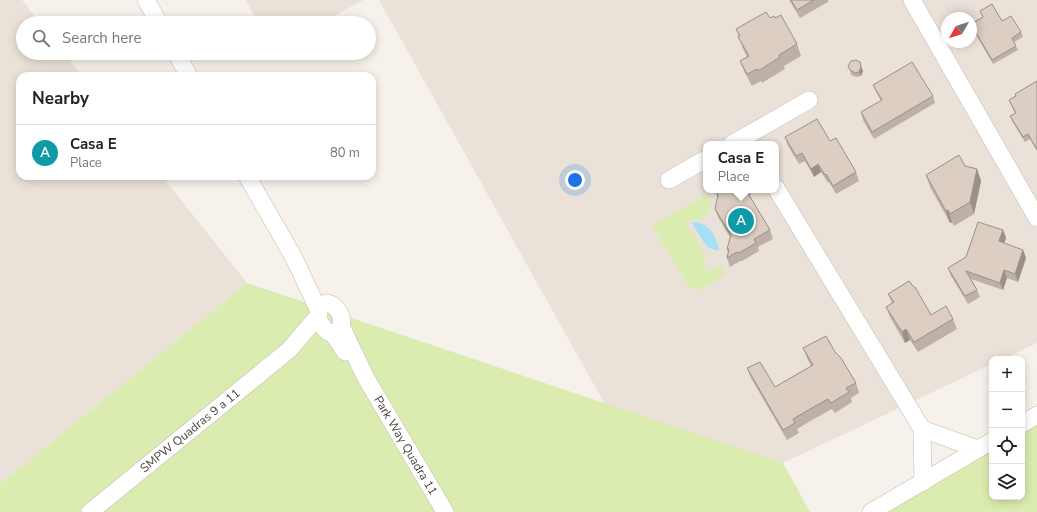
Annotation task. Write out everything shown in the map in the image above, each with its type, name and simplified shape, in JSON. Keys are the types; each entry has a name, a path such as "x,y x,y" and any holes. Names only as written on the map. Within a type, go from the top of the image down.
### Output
{"street":[{"path":"146,0 155,16"},
{"path":"912,0 1037,218"},
{"path":"180,60 188,72"},
{"path":"744,141 809,100"},
{"path":"669,180 703,161"},
{"path":"249,180 323,309 334,305 339,312 341,317 333,330"},
{"path":"779,193 922,430 922,482"},
{"name":"SMPW Quadras 9 a 11","path":"90,512 289,350 323,309"},
{"name":"SMPW Quadras 9 a 11","path":"289,350 333,330"},
{"name":"Park Way Quadra 11","path":"333,330 366,378 445,512"},
{"path":"1025,422 1037,415"},
{"path":"922,430 985,445"},
{"path":"872,512 985,445"}],"shaded area":[{"path":"0,0 22,0 35,16 16,16 16,60 69,60 79,72 16,72 16,180 165,180 247,283 0,484"},
{"path":"245,0 363,0 334,16 255,16"},
{"path":"379,0 1037,0 1037,343 1009,356 989,356 989,365 783,463 665,512"}],"green space":[{"path":"707,194 710,199 711,211 699,220 693,219 686,223 707,256 701,260 709,272 720,265 726,274 700,291 695,287 689,287 652,226"},
{"path":"247,283 783,463 810,512 0,512 0,484"},
{"path":"1037,417 1037,512 879,512 989,446 989,500 1025,500 1025,424"}],"water":[{"path":"695,222 709,228 717,241 719,251 707,247 692,223"}],"building":[{"path":"791,0 814,0 797,10"},
{"path":"992,4 1002,21 1011,16 1021,32 1012,38 1016,46 992,60 977,34 977,20 983,17 980,11"},
{"path":"766,12 770,18 774,16 775,18 781,15 797,44 779,55 780,57 758,71 757,69 747,74 740,61 749,56 738,37 740,36 736,29"},
{"path":"856,60 860,62 861,67 859,72 855,73 850,70 848,66 851,61"},
{"path":"912,62 933,96 872,132 861,112 882,100 873,85"},
{"path":"1037,81 1036,148 1028,134 1023,137 1010,116 1016,113 1009,100 1016,96 1015,94"},
{"path":"817,119 830,141 836,138 856,172 833,186 818,164 811,169 802,153 796,156 785,137"},
{"path":"959,155 965,166 977,169 970,202 950,214 948,210 946,211 926,175"},
{"path":"717,193 748,193 770,230 754,239 756,243 727,258 729,249 727,249 731,235 715,209 718,195"},
{"path":"978,222 1003,230 999,241 1023,250 1015,274 1004,270 1000,283 966,271 977,290 965,296 948,268 966,257"},
{"path":"909,281 915,287 931,315 946,306 953,319 914,342 906,329 902,332 886,307 894,302 888,294"},
{"path":"826,336 856,383 846,388 849,392 831,403 828,399 793,419 795,423 783,430 747,368 760,362 775,387 813,365 803,348"}],"place":[{"name":"Casa E","path":"741,221"}]}
